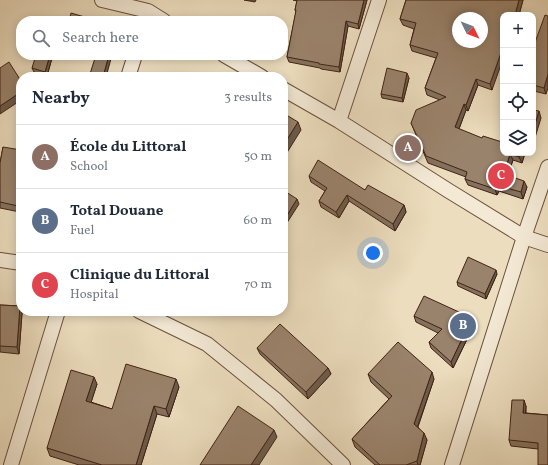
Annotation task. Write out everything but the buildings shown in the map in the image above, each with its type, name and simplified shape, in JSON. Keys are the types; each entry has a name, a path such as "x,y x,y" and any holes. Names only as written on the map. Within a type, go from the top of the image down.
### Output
{"street":[{"path":"102,0 148,11"},
{"path":"339,121 379,0"},
{"path":"130,72 133,60"},
{"path":"233,60 253,72"},
{"path":"288,92 339,121 524,237 548,245"},
{"path":"452,465 524,237 548,167"},
{"path":"0,260 16,262"},
{"path":"11,465 56,316"},
{"path":"149,316 207,344 276,400 342,465"}],"place":[{"name":"École du Littoral","path":"408,148"},
{"name":"Clinique du Littoral","path":"501,176"},
{"name":"Total Douane","path":"463,326"}]}
